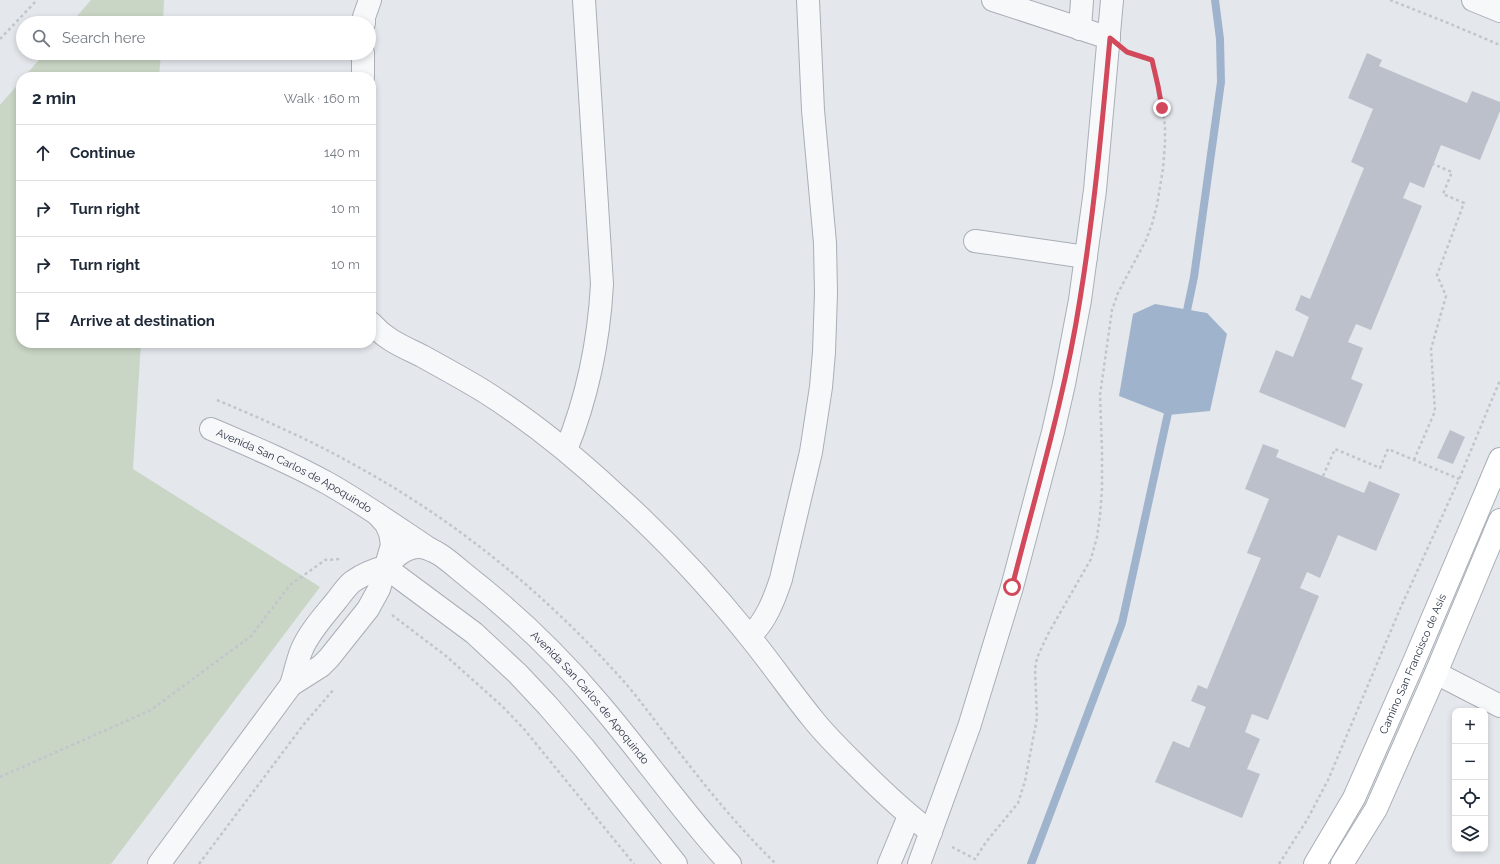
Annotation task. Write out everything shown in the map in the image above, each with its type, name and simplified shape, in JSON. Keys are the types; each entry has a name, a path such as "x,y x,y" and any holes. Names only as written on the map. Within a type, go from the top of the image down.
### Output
{"main road":[{"name":"Camino San Francisco de Asís","path":"1315,864 1354,798 1500,459"},
{"path":"1342,864 1376,809 1436,673 1500,520"}],"street":[{"path":"364,16 370,0"},
{"path":"566,450 582,404 598,329 602,284 584,0"},
{"path":"750,636 758,629 764,619 775,598 781,579 811,452 821,387 824,352 826,270 813,110 808,0"},
{"path":"993,0 1110,38"},
{"path":"1080,29 1082,0"},
{"path":"919,864 971,719 1012,587 1064,384 1080,300 1100,152 1112,0"},
{"path":"1473,0 1500,11"},
{"path":"363,60 363,72"},
{"path":"975,240 1086,257"},
{"path":"376,328 393,342 424,357 481,390 518,414 566,450 647,523 704,583 750,636 813,720 838,747 909,816 931,832"},
{"name":"Avenida San Carlos de Apoquindo","path":"211,429 292,465 329,484 431,550 477,585 534,634 574,675 616,724 685,813 730,864"},
{"name":"Avenida San Carlos de Apoquindo","path":"291,685 321,666 329,658 374,600 380,589 390,552 392,538 386,524 377,514"},
{"path":"159,864 291,685 306,642 316,626 344,591 351,583 375,569 385,567 399,554 408,549 414,547 431,550"},
{"path":"385,567 474,633 518,674 585,749 676,864"},
{"path":"1436,673 1500,706"},
{"path":"889,864 909,816"}],"path":[{"path":"22,16 37,0"},
{"path":"1390,0 1448,22 1500,45"},
{"path":"0,40 16,23"},
{"path":"948,852 950,846 975,859 986,842 1018,803 1023,788 1038,718 1035,669 1037,658 1048,634 1091,559 1097,537 1102,489 1100,395 1112,310 1118,293 1146,240 1152,224 1157,205 1166,143 1165,126 1152,60 1127,52 1110,38"},
{"path":"1414,460 1435,411 1431,349 1446,296 1437,275 1464,203 1443,194 1452,172 1434,164"},
{"path":"1279,864 1307,820 1328,780 1400,609 1459,479 1500,380"},
{"path":"1324,476 1335,449 1380,468 1388,449 1459,479"},
{"path":"0,777 151,710 251,636 290,585 325,560 346,558"},
{"path":"374,600 446,656 502,706 524,729 634,864"},
{"path":"199,864 304,724 338,684"}],"green space":[{"path":"91,0 164,0 163,16 77,16"},
{"path":"39,60 160,60 159,72 28,72"},
{"path":"16,87 16,348 141,348 133,469 320,587 111,864 0,864 0,105"}],"water":[{"path":"1155,304 1207,313 1227,334 1210,411 1168,415 1119,396 1133,314"}],"building":[{"path":"1367,53 1382,60 1379,66 1467,103 1472,91 1500,102 1500,111 1480,160 1441,145 1424,188 1410,182 1403,198 1422,206 1371,330 1356,324 1348,342 1363,348 1351,379 1363,384 1345,428 1259,392 1276,350 1293,357 1309,317 1295,310 1301,295 1310,299 1364,168 1351,162 1373,109 1348,98"},
{"path":"1450,430 1465,437 1453,464 1437,458"},
{"path":"1263,444 1279,450 1276,457 1364,493 1369,481 1400,494 1376,551 1338,535 1320,578 1307,572 1300,588 1319,596 1268,720 1252,714 1245,732 1260,739 1247,769 1260,774 1242,818 1155,782 1173,741 1189,748 1206,707 1191,701 1198,685 1207,689 1261,558 1247,553 1269,499 1245,489"}],"waterway":[{"path":"1185,320 1194,277 1221,82 1220,39 1215,0"},
{"path":"1031,864 1122,623 1170,404"}],"route":[{"path":"1012,587 1053,432 1080,300 1095,190 1110,38 1127,52 1152,60 1162,108"}]}
